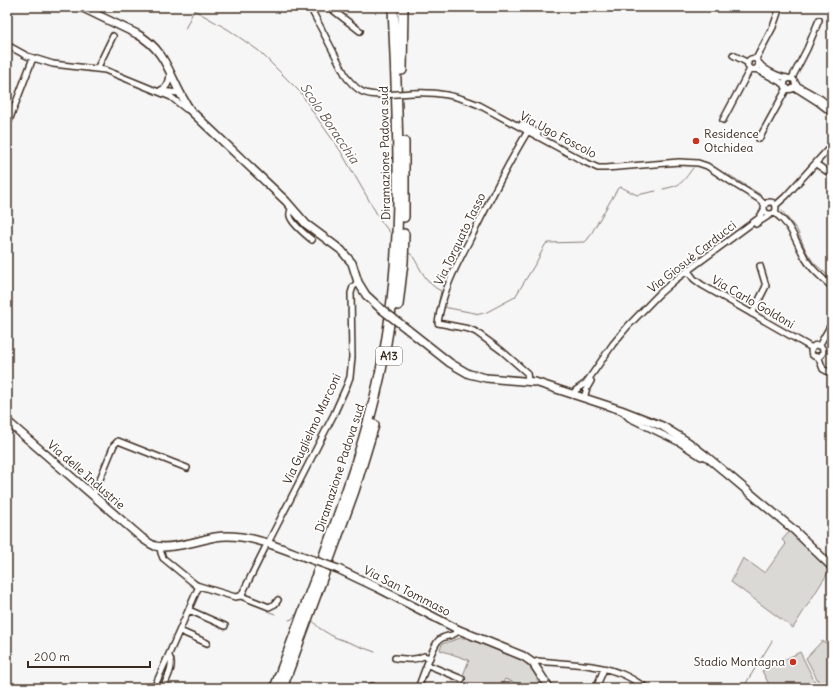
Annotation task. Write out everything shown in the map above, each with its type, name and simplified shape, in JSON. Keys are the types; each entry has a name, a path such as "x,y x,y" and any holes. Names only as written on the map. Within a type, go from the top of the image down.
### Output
{"highway":[{"name":"Diramazione Padova sud","path":"275,688 348,490 366,433 380,374 390,316 398,225 398,116 393,7"},
{"name":"Diramazione Padova sud","path":"282,688 354,491 372,436 386,373 396,315 403,262 405,188 402,70 398,7"},
{"path":"402,70 403,7"}],"street":[{"path":"81,7 144,38 159,51 180,94 191,111 292,207 311,229 336,246 347,256 352,263 358,282 366,295 380,308 450,363 469,374 486,378 528,380 621,410 662,426 688,442 706,456 794,530 832,567"},
{"name":"Via Ugo Foscolo","path":"310,7 347,78 360,91 367,94 382,95 413,93 444,94 461,97 598,168 679,162 698,163 707,166 759,199 766,214 772,214 790,228 803,254 813,269 832,286"},
{"path":"329,7 360,31"},
{"path":"723,120 753,69 758,66 757,61 773,27 780,7"},
{"path":"759,138 792,80 819,20"},
{"path":"97,69 114,36"},
{"path":"7,45 26,56 53,64 97,69 112,73 157,90 171,97 186,109 191,111"},
{"path":"733,54 748,63 748,66 753,69 819,103 832,113"},
{"path":"7,126 33,58"},
{"path":"748,63 750,59 757,61 763,67 782,78 792,80 798,86 821,99 832,108"},
{"path":"157,90 165,88 168,84 171,73"},
{"path":"788,87 784,81 792,80"},
{"path":"157,90 180,94"},
{"path":"171,97 175,98 180,94"},
{"path":"522,124 538,133 537,136"},
{"name":"Via Torquato Tasso","path":"528,131 498,183 458,262 445,290 438,323 469,329 476,332 502,351 526,373 528,380"},
{"path":"776,205 816,164 832,145"},
{"path":"816,164 832,175"},
{"path":"764,207 770,202 776,205"},
{"path":"772,214 777,210 776,205"},
{"path":"292,207 290,218 312,240"},
{"name":"Via Giosuè Carducci","path":"584,398 588,385 626,332 664,292 759,218 764,207"},
{"name":"Via Giosuè Carducci","path":"573,394 586,383 613,344 637,315 659,294 772,214"},
{"path":"752,314 766,286 760,266"},
{"name":"Via Carlo Goldoni","path":"689,272 702,285 812,348"},
{"name":"Via Guglielmo Marconi","path":"269,541 334,414 350,377 352,357 351,293 353,287 358,282"},
{"path":"819,346 832,323"},
{"path":"818,356 812,354 811,352 815,345 819,346"},
{"path":"818,356 822,351 822,348 819,346"},
{"path":"818,356 823,369 832,374"},
{"name":"Via delle Industrie","path":"7,421 142,538 151,544"},
{"path":"93,496 114,445 118,441 187,468"},
{"name":"Via San Tommaso","path":"151,544 165,547 217,537 242,537 253,539 338,570 378,588 459,630 523,656 533,663"},
{"path":"160,547 163,558 180,573 199,586 235,597 240,596 270,607 278,600"},
{"path":"240,596 266,548"},
{"path":"154,688 199,586"},
{"path":"189,610 225,626"},
{"path":"445,637 452,626"},
{"path":"418,688 437,642 445,637 454,635 459,630"},
{"path":"180,631 207,643"},
{"path":"163,688 172,668 169,656"},
{"path":"395,658 417,659 424,656 430,658"},
{"path":"549,688 533,663 538,661 604,669 619,673 647,688"},
{"path":"428,665 462,679"},
{"path":"596,688 604,669"},
{"path":"367,688 372,686 377,688"}],"shaded area":[{"path":"790,531 831,568 793,628 731,582 743,558 765,573 786,544 782,540"},
{"path":"460,638 467,638 524,661 532,670 538,681 538,688 529,688 505,679 500,688 458,688 469,660 440,650 442,644"},
{"path":"822,641 832,646 832,688 822,688 806,658"},
{"name":"Stadio Montagna","path":"800,652 818,688 771,688 762,671"}],"waterway":[{"name":"Scolo Boracchia","path":"185,29 194,10 229,30 259,51 301,93 340,150 381,221 391,234"},
{"name":"Scolo Boracchia","path":"663,189 681,183 693,168"},
{"name":"Scolo Boracchia","path":"729,175 761,195"},
{"name":"Scolo Boracchia","path":"443,307 480,314 487,312 515,297 545,245 547,243 585,242 618,188 621,187 637,195 656,191"},
{"name":"Scolo Boracchia","path":"782,211 797,230 806,251 814,263 832,279"},
{"name":"Scolo Boracchia","path":"409,253 412,255 421,271 431,284 441,291 438,306"},
{"path":"168,558 190,577 202,584"},
{"path":"202,590 218,595"},
{"path":"267,611 275,614"},
{"path":"289,620 297,614"},
{"path":"312,620 319,628 334,637 375,652"},
{"path":"743,688 772,641"}],"place":[{"name":"Residence Otchidea","path":"696,141"},
{"name":"Stadio Montagna","path":"793,662"}]}
